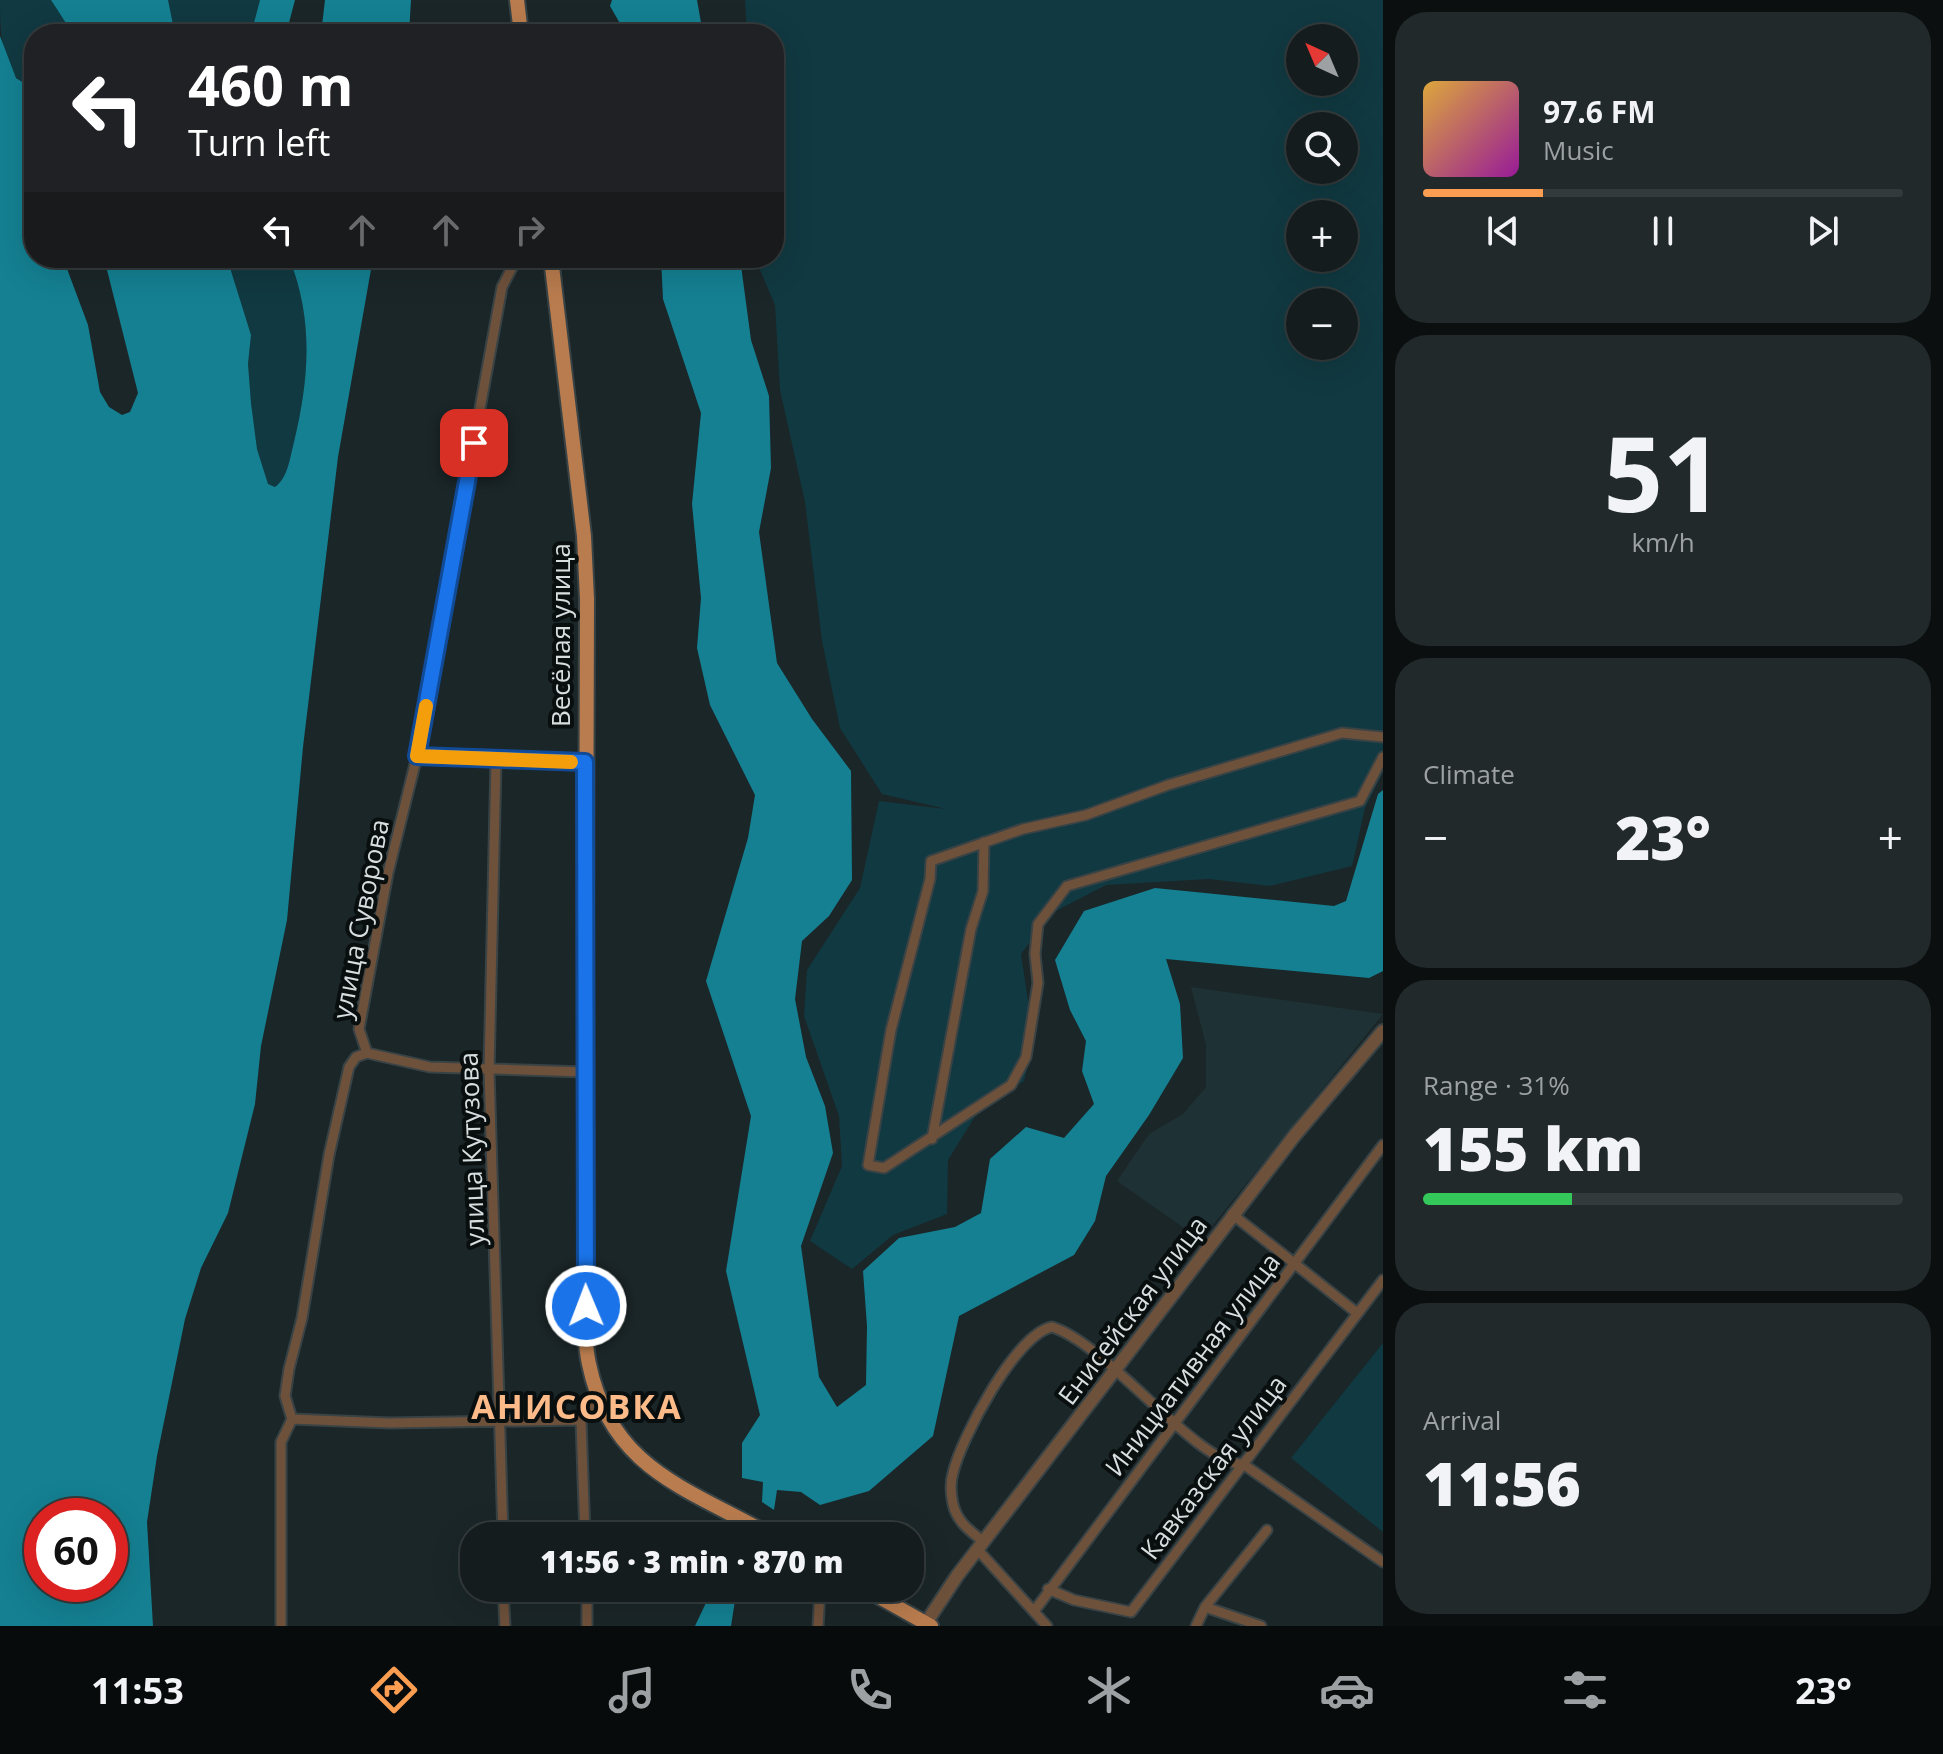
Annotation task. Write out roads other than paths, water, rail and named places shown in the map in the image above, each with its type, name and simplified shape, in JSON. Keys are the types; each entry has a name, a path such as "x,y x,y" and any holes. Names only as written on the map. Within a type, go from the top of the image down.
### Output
{"main road":[{"path":"517,0 520,24"},
{"name":"Весёлая улица","path":"552,268 584,536 585,1292 588,1361 607,1421 627,1449 652,1470 747,1522"},
{"path":"889,1602 929,1624"}],"street":[{"name":"улица Суворова","path":"281,1626 281,1442 292,1419 285,1396 289,1369 302,1318 329,1155 349,1067 356,1057 367,1053 359,1029 388,873 417,756 502,287 512,268"},
{"path":"1383,737 1342,733 931,861 930,879 891,1030 868,1165 884,1168 1011,1085 1026,1057 1038,983 1035,954 1038,924 1067,886 1360,801 1383,757"},
{"path":"417,756 585,762"},
{"name":"улица Кутузова","path":"496,761 489,1071 503,1522"},
{"path":"932,1139 971,929 983,891 984,842"},
{"name":"Енисейская улица","path":"929,1624 981,1546 1232,1214 1383,1031"},
{"path":"367,1053 430,1067 584,1072"},
{"name":"Инициативная улица","path":"1035,1610 1383,1145"},
{"path":"1232,1214 1357,1313"},
{"name":"Кавказская улица","path":"1048,1589 1074,1600 1131,1612 1383,1280"},
{"path":"1047,1626 962,1525 953,1507 952,1476 982,1407 1030,1338 1047,1327 1059,1329 1115,1368 1218,1458 1229,1465 1243,1464 1383,1562"},
{"path":"585,1522 581,1420 597,1396"},
{"path":"292,1419 581,1420"},
{"path":"1196,1626 1205,1607 1267,1530"},
{"path":"504,1602 505,1626"},
{"path":"587,1602 587,1626"},
{"path":"818,1626 819,1602"},
{"path":"1205,1607 1261,1626"}],"water":[{"path":"51,0 168,0 173,24 67,24"},
{"path":"260,0 295,0 289,24 254,24"},
{"path":"325,0 411,0 410,24 322,24"},
{"path":"612,0 697,0 701,24 620,24 610,6"},
{"path":"0,36 16,78 24,83 24,268 67,268 88,325 100,392 109,407 122,415 130,412 138,393 107,268 230,268 251,335 248,364 257,449 268,484 275,487 286,473 290,460 306,372 306,327 292,268 371,268 338,457 303,747 287,920 261,1046 255,1104 228,1213 201,1268 185,1319 157,1456 147,1522 153,1626 0,1626"},
{"path":"661,268 741,268 751,340 769,396 771,468 759,532 777,663 812,719 851,771 852,880 829,916 802,941 795,999 806,1057 825,1106 833,1153 801,1246 819,1377 837,1407 866,1385 867,1326 863,1271 899,1238 955,1227 981,1213 990,1159 1026,1127 1064,1138 1094,1104 1082,1071 1086,1041 1070,1010 1055,960 1084,911 1155,888 1334,906 1346,901 1378,794 1383,790 1383,971 1369,978 1166,959 1180,1004 1183,1058 1149,1115 1106,1176 1095,1221 1074,1255 959,1316 933,1436 869,1491 820,1505 801,1492 777,1490 774,1510 762,1502 763,1482 742,1478 742,1443 760,1415 726,1271 751,1116 706,981 748,838 755,795 710,705 697,648 701,598 692,504 701,413 663,299"},
{"path":"706,1602 735,1602 731,1626 695,1626"}],"district":[{"name":"АНИСОВКА","path":"577,1406"}]}
